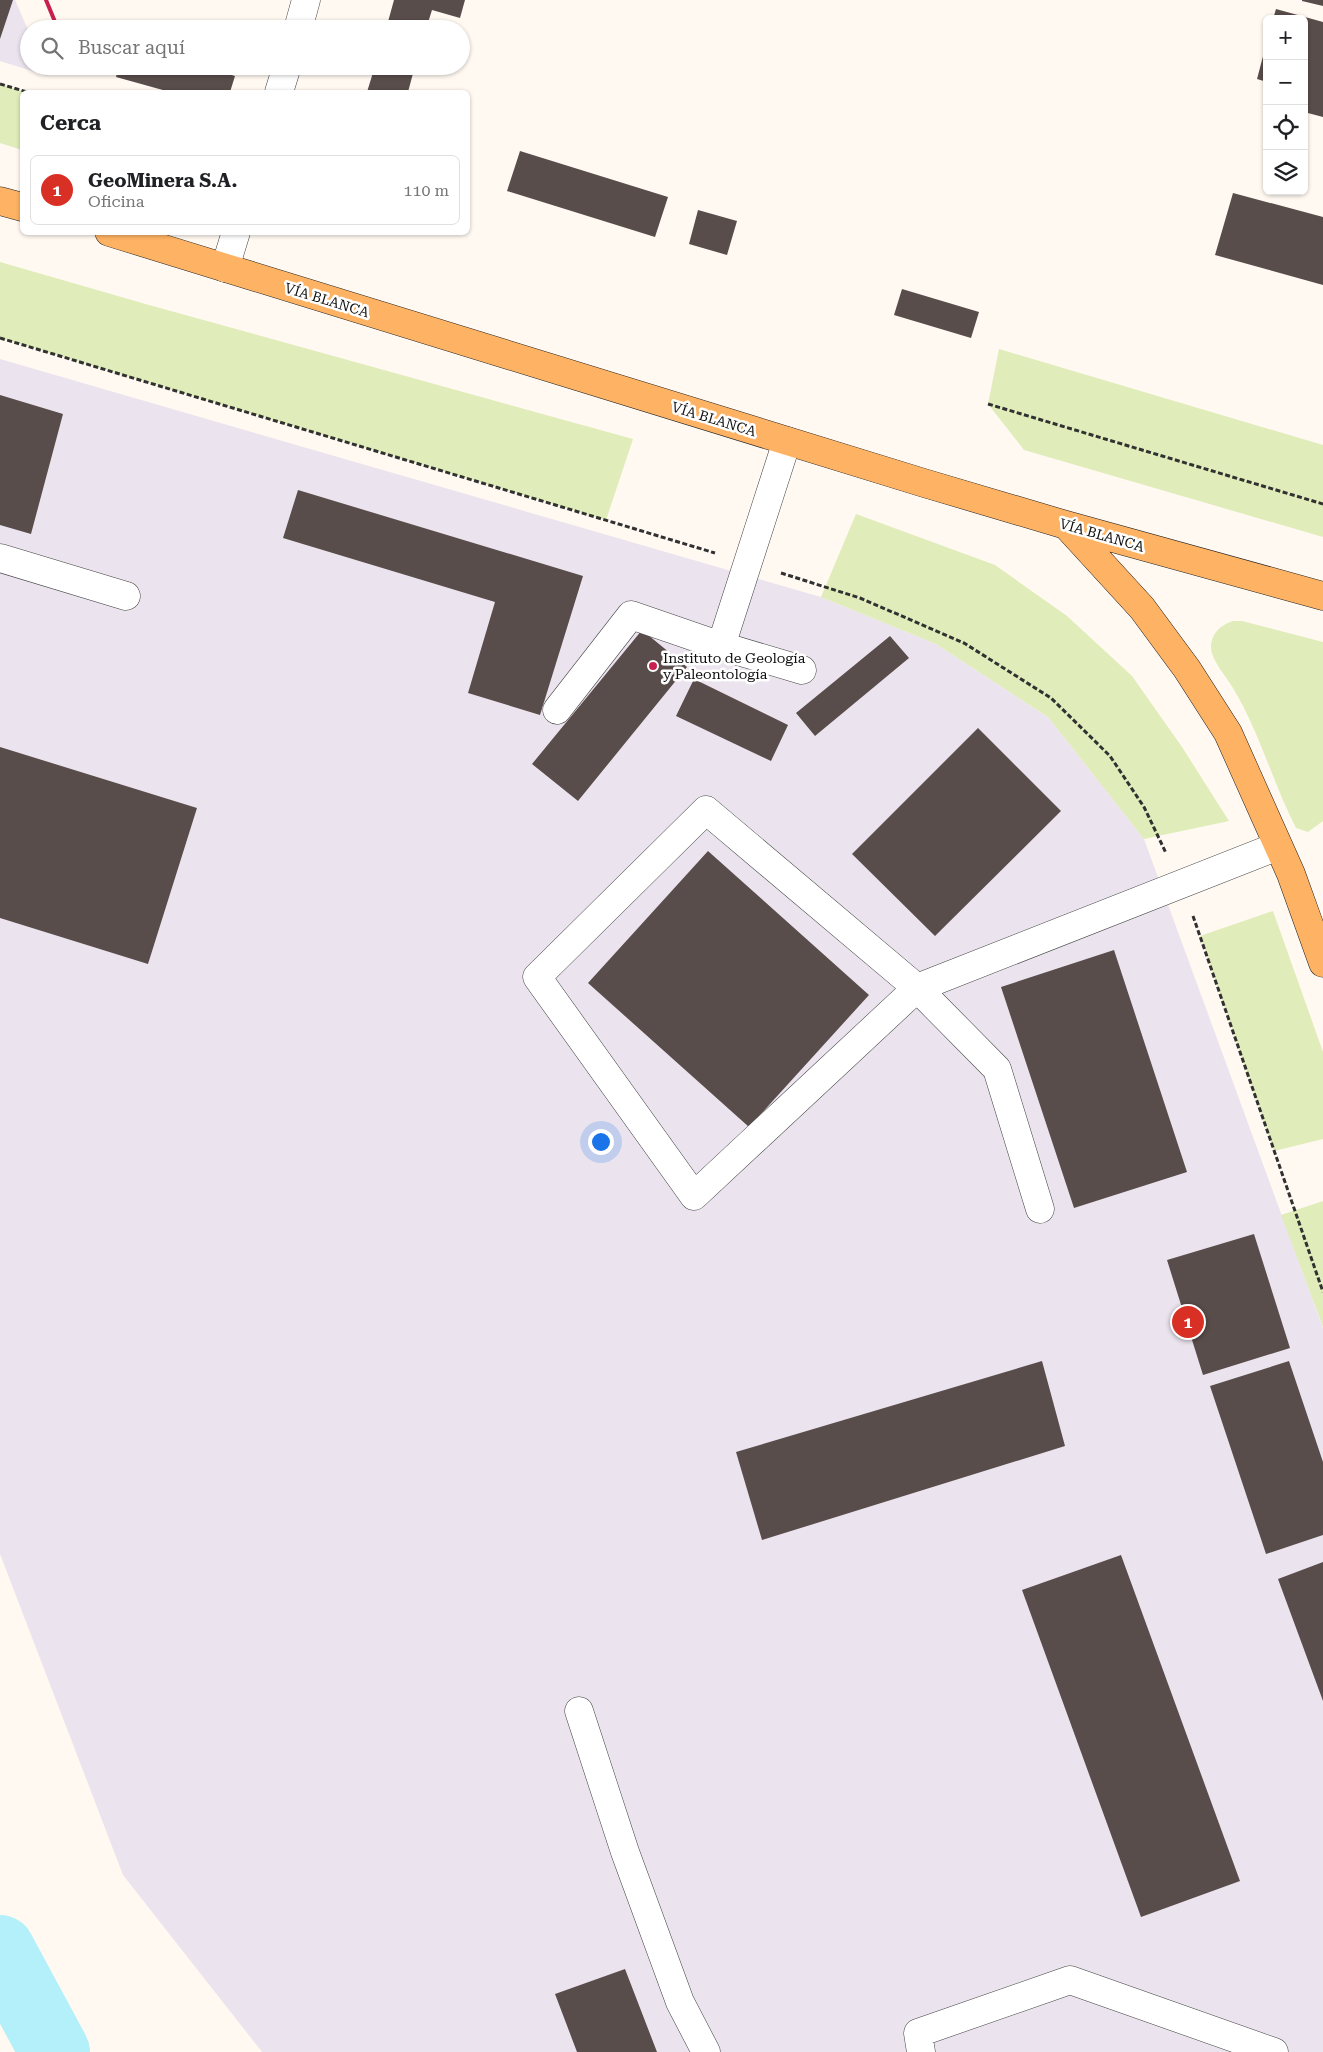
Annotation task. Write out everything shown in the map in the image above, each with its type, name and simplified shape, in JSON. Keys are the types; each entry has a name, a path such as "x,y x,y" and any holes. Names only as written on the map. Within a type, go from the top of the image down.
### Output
{"main road":[{"path":"0,201 20,206"},
{"name":"VÍA BLANCA","path":"118,235 1066,525 1323,596"},
{"path":"1066,525 1142,608 1187,669 1228,733 1291,874 1323,963"}],"lane":[{"path":"300,20 306,0"},
{"path":"280,90 284,75"},
{"path":"225,268 235,235"},
{"path":"721,646 787,441"},
{"path":"0,558 126,596"},
{"path":"557,710 631,615 721,646 802,670"},
{"path":"1040,1209 997,1069 916,988 706,810 537,977 694,1196 916,988 1278,846"},
{"path":"579,1711 625,1852 680,2002 706,2052"},
{"path":"921,2052 918,2033 1070,1980 1274,2052"}],"path":[{"path":"0,84 20,90"},
{"path":"988,404 1323,504"}],"shaded area":[{"path":"0,0 15,0 24,20 20,20 20,67 0,61"},
{"path":"0,359 821,597 936,644 1048,717 1144,839 1323,1328 1323,2052 262,2052 123,1875 0,1554"}],"green space":[{"path":"0,84 20,90 20,149 0,143"},
{"path":"0,262 633,439 606,520 0,338"},
{"path":"999,349 1323,445 1323,537 1024,450 988,404"},
{"path":"856,514 995,565 1067,616 1132,676 1182,747 1229,821 1144,839 1048,717 936,644 821,597"},
{"path":"1233,621 1242,621 1323,642 1323,821 1308,832 1296,828 1251,722 1212,653 1211,643 1217,630"},
{"path":"1273,911 1323,1052 1323,1139 1274,1151 1200,936"},
{"path":"1323,1201 1323,1327 1281,1215"}],"building":[{"path":"0,0 13,0 0,39"},
{"path":"394,0 465,0 460,18 432,10 429,20 388,20"},
{"path":"1302,0 1323,0 1323,6 1302,1"},
{"path":"1276,9 1298,15 1274,15"},
{"path":"1308,18 1323,22 1323,117 1308,113"},
{"path":"1263,56 1263,81 1257,79"},
{"path":"117,75 235,76 231,90 163,90 116,77"},
{"path":"372,75 413,75 409,90 368,90"},
{"path":"520,151 668,197 655,237 507,191"},
{"path":"1233,193 1323,217 1323,285 1215,255"},
{"path":"698,210 737,221 727,255 689,244"},
{"path":"902,289 979,312 971,338 894,315"},
{"path":"0,395 63,414 31,534 0,525"},
{"path":"298,490 583,576 540,715 468,693 495,602 283,538"},
{"path":"642,630 687,667 578,801 532,764"},
{"path":"890,636 909,658 815,736 796,713"},
{"path":"694,679 788,725 771,761 676,716"},
{"path":"978,728 1061,811 935,936 852,854"},
{"path":"0,747 197,808 148,964 0,918"},
{"path":"708,851 869,995 749,1127 588,983"},
{"path":"1114,950 1187,1172 1074,1208 1001,987"},
{"path":"1254,1234 1290,1348 1203,1375 1167,1260"},
{"path":"1042,1361 1065,1446 762,1540 736,1452"},
{"path":"1289,1361 1323,1462 1323,1535 1266,1554 1210,1386"},
{"path":"1121,1555 1240,1881 1141,1917 1022,1590"},
{"path":"1323,1562 1323,1701 1278,1579"},
{"path":"625,1969 657,2052 577,2052 555,1994"}],"waterway":[{"path":"0,1950 55,2052"}],"railway":[{"path":"46,0 54,20"}],"place":[{"name":"Instituto de Geología y Paleontología","path":"653,666"},
{"name":"GeoMinera S.A.","path":"1188,1322"}]}
